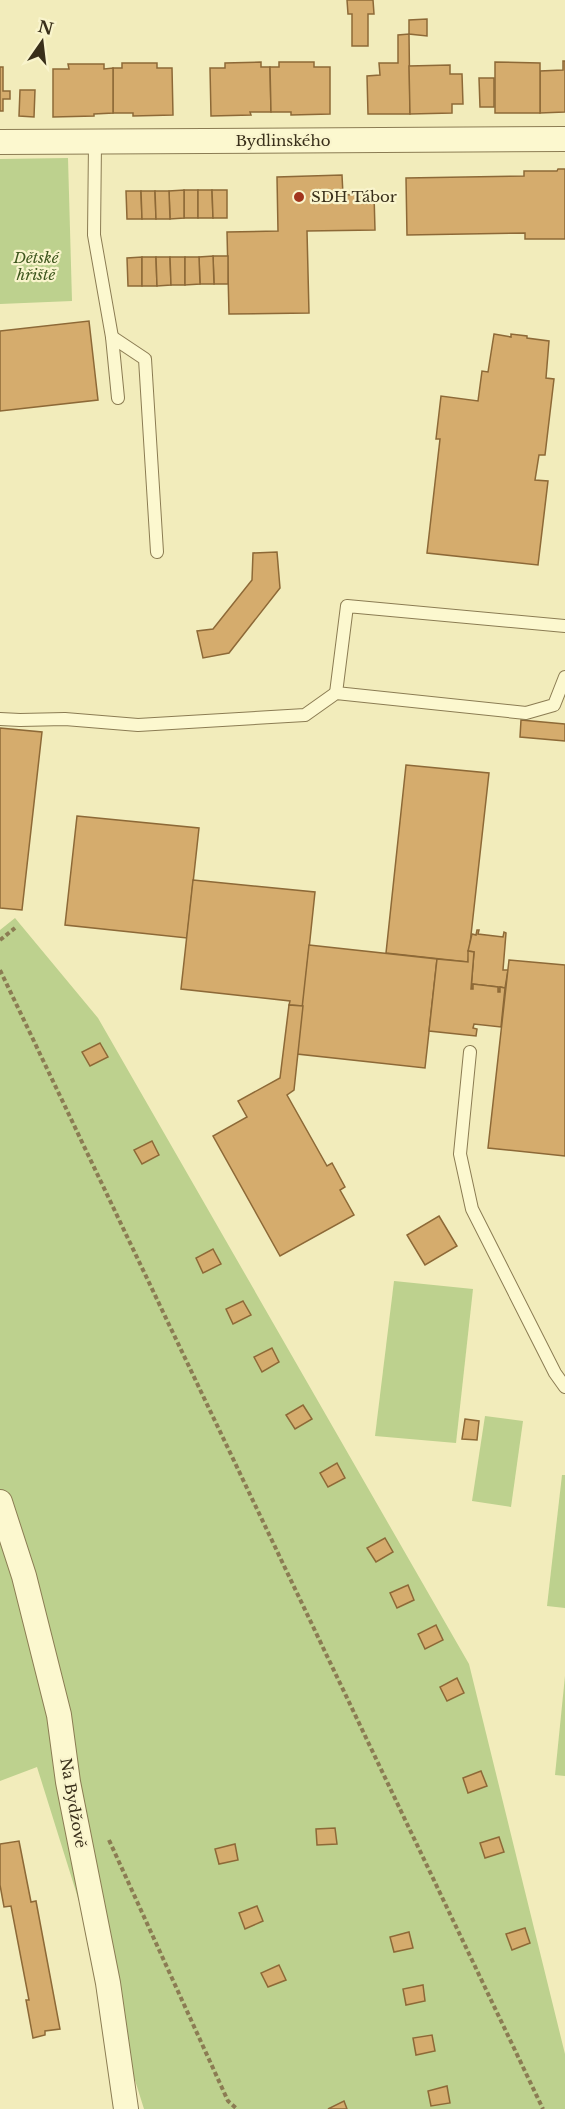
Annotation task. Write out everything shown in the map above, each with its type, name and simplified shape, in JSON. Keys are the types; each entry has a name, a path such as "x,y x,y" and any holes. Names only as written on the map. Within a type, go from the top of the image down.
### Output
{"street":[{"name":"Bydlinského","path":"0,142 565,140"},
{"name":"Na Bydžově","path":"0,1502 24,1576 59,1715 69,1782 108,1983 126,2109"}],"lane":[{"path":"94,143 94,235 112,337 118,398"},
{"path":"112,337 145,359 157,552"},
{"path":"336,693 347,606 565,626"},
{"path":"0,719 65,719 138,725 305,715 336,693 526,713 554,705 565,677"},
{"path":"470,1052 460,1154 472,1209 555,1373 565,1388"}],"path":[{"path":"0,940 15,928"},
{"path":"0,970 543,2109"},
{"path":"105,1830 228,2101 237,2109"}],"green space":[{"name":"Dětské hřiště","path":"68,158 72,301 0,304 0,159"},
{"path":"15,918 98,1018 469,1664 565,2054 565,2109 144,2109 37,1767 0,1781 0,930"},
{"path":"394,1281 473,1289 456,1443 375,1436"},
{"path":"485,1416 523,1421 511,1507 472,1501"},
{"path":"562,1475 565,1475 565,1608 547,1606"},
{"path":"565,1676 565,1776 555,1775"}],"building":[{"path":"347,0 373,0 374,14 368,14 368,46 352,46 352,14 348,14"},
{"path":"427,19 427,36 409,34 409,20"},
{"path":"409,34 410,114 368,114 367,76 380,75 379,63 398,63 398,35"},
{"path":"563,61 565,61 565,112 540,113 540,71 563,70"},
{"path":"261,62 261,67 270,67 271,112 211,116 210,68 225,68 225,63"},
{"path":"279,62 314,62 314,67 330,67 330,114 291,115 291,112 271,112 270,67 279,67"},
{"path":"495,62 540,63 540,113 495,113"},
{"path":"122,63 157,63 157,68 172,68 173,115 133,116 133,113 113,113 113,68 122,68"},
{"path":"68,64 104,64 104,69 113,68 113,113 53,117 53,69 69,69"},
{"path":"450,65 450,74 462,74 463,104 452,104 452,113 410,114 409,66"},
{"path":"0,67 3,67 3,91 10,91 10,99 3,99 3,111 0,111"},
{"path":"479,78 494,78 494,107 480,107"},
{"path":"20,90 35,90 34,117 19,116"},
{"path":"565,169 565,239 525,239 525,233 407,235 406,178 524,176 524,171 557,171"},
{"path":"342,175 343,195 374,194 375,230 307,231 309,313 229,314 227,232 278,231 277,177"},
{"path":"184,190 198,190 198,218 184,218"},
{"path":"184,190 184,218 170,219 169,191"},
{"path":"198,190 212,190 213,218 198,218"},
{"path":"212,190 227,190 227,218 213,218"},
{"path":"126,191 141,191 142,219 127,219"},
{"path":"141,191 155,191 156,219 142,219"},
{"path":"155,191 169,191 170,219 156,219"},
{"path":"213,256 228,256 228,284 214,284"},
{"path":"213,256 214,284 200,284 199,257"},
{"path":"142,257 142,286 128,286 127,258"},
{"path":"142,257 156,257 157,286 142,286"},
{"path":"156,257 170,257 171,285 157,286"},
{"path":"170,257 185,257 185,285 171,285"},
{"path":"185,257 199,257 200,284 185,285"},
{"path":"89,321 98,400 0,411 0,331"},
{"path":"494,334 511,337 511,334 527,336 527,338 549,341 546,378 554,379 545,455 539,455 535,480 548,481 538,565 427,553 440,439 436,439 441,396 478,401 482,371 488,372"},
{"path":"277,552 280,588 229,653 203,658 197,631 213,629 252,580 253,553"},
{"path":"521,720 565,724 565,741 520,737"},
{"path":"0,728 42,732 22,910 0,908"},
{"path":"406,765 489,773 468,962 386,953"},
{"path":"77,816 199,828 187,938 65,925"},
{"path":"193,880 315,892 303,1006 289,1005 290,1001 181,989"},
{"path":"479,930 478,934 503,937 504,932 506,933 503,970 508,970 505,988 500,987 500,992 498,992 498,987 473,984 473,989 471,989 474,952 468,951 472,934 476,935"},
{"path":"309,945 437,959 425,1068 297,1054"},
{"path":"468,951 474,952 471,989 473,989 473,984 498,987 498,992 500,992 500,987 505,988 501,1027 474,1024 473,1028 477,1029 476,1036 429,1031 437,959 468,962"},
{"path":"509,960 565,965 565,1156 488,1148"},
{"path":"289,1005 303,1006 294,1090 287,1095 327,1166 332,1163 345,1187 340,1190 354,1215 280,1256 213,1136 247,1117 238,1101 280,1078"},
{"path":"100,1043 108,1057 90,1066 82,1052"},
{"path":"152,1141 159,1155 142,1164 134,1150"},
{"path":"439,1216 457,1246 425,1265 407,1235"},
{"path":"213,1249 221,1264 203,1273 196,1258"},
{"path":"243,1301 251,1315 233,1324 226,1309"},
{"path":"272,1348 279,1362 262,1372 254,1357"},
{"path":"303,1405 312,1419 295,1429 286,1415"},
{"path":"465,1419 479,1421 477,1440 462,1439"},
{"path":"337,1463 345,1478 328,1487 320,1473"},
{"path":"385,1538 393,1552 376,1562 367,1548"},
{"path":"408,1585 414,1600 397,1608 390,1593"},
{"path":"436,1625 443,1640 425,1649 418,1634"},
{"path":"457,1678 464,1693 447,1701 440,1687"},
{"path":"481,1771 487,1786 468,1793 463,1778"},
{"path":"335,1828 337,1844 317,1845 316,1829"},
{"path":"499,1837 504,1852 485,1858 480,1843"},
{"path":"19,1841 31,1902 36,1901 60,2029 45,2031 45,2035 33,2038 26,2000 29,2000 11,1906 4,1907 0,1885 0,1844"},
{"path":"235,1844 238,1860 219,1864 215,1849"},
{"path":"257,1906 263,1921 245,1929 239,1913"},
{"path":"525,1928 530,1943 512,1950 506,1934"},
{"path":"409,1932 413,1948 394,1952 390,1937"},
{"path":"279,1965 286,1980 268,1987 261,1973"},
{"path":"423,1985 425,2001 406,2005 403,1989"},
{"path":"432,2035 435,2051 416,2055 413,2038"},
{"path":"447,2086 450,2103 431,2106 428,2091"},
{"path":"344,2101 347,2109 328,2109"}],"place":[{"name":"SDH Tábor","path":"299,197"}]}
